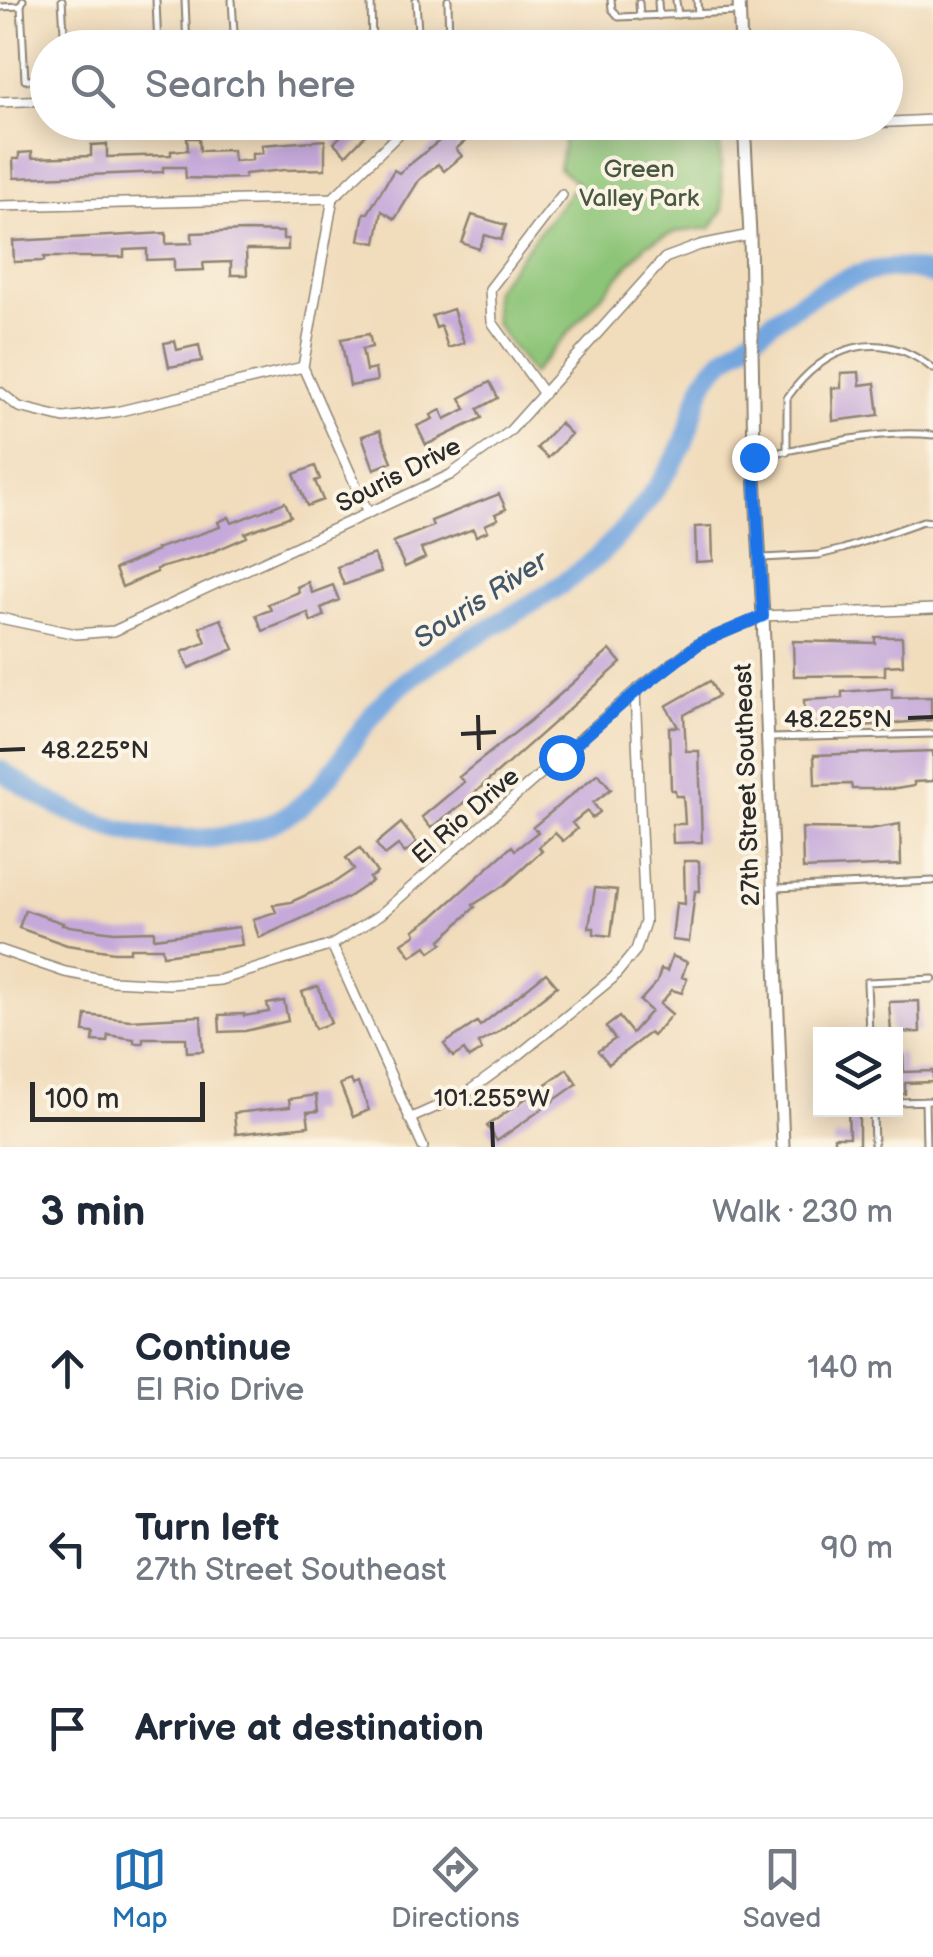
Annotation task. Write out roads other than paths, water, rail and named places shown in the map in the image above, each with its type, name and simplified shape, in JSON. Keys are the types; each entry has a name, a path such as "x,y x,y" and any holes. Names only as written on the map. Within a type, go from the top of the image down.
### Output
{"street":[{"path":"0,102 30,101"},
{"path":"903,121 933,120"},
{"path":"368,513 303,367 333,198 393,140"},
{"name":"27th Street Southeast","path":"745,140 783,1147"},
{"path":"544,394 492,322 490,290 562,196"},
{"path":"0,206 333,198"},
{"name":"Souris Drive","path":"0,618 76,634 114,632 450,476 509,432 665,258 700,245 750,235"},
{"path":"0,392 19,407 64,418 116,412 303,367"},
{"name":"El Rio Drive","path":"0,950 66,972 112,981 169,984 220,980 332,945 381,914 636,692 700,643 763,616 933,609"},
{"path":"409,1119 465,1094 520,1054 613,978 636,950 645,922 636,692"},
{"path":"332,945 423,1147"}],"lane":[{"path":"62,0 64,30"},
{"path":"156,0 157,30"},
{"path":"186,0 186,30"},
{"path":"232,0 234,30"},
{"path":"371,0 372,30"},
{"path":"416,0 418,30"},
{"path":"448,0 449,30"},
{"path":"612,0 612,10 619,17 698,14 739,6"},
{"path":"697,0 698,14"},
{"path":"676,1 678,15"},
{"path":"658,2 659,16"},
{"path":"0,6 22,3 24,80 30,80"},
{"path":"639,3 640,16"},
{"path":"787,452 787,398 809,374 846,350 883,344 898,347 933,369"},
{"path":"754,457 880,436 933,435"},
{"path":"760,558 819,555 923,521 933,522"},
{"path":"767,738 933,734"},
{"path":"772,888 933,881"},
{"path":"869,1027 867,982 933,979"},
{"path":"924,1101 926,1147"},
{"path":"903,1102 933,1101"},
{"path":"873,1117 874,1147"}],"waterway":[{"name":"Souris River","path":"0,770 80,816 146,835 233,835 286,816 332,773 373,714 398,688 447,653 552,591 610,544 646,503 676,459 705,381 724,359 788,310 834,284 883,269 933,275"}],"park label":[{"name":"Green Valley Park","path":"639,182"}]}
